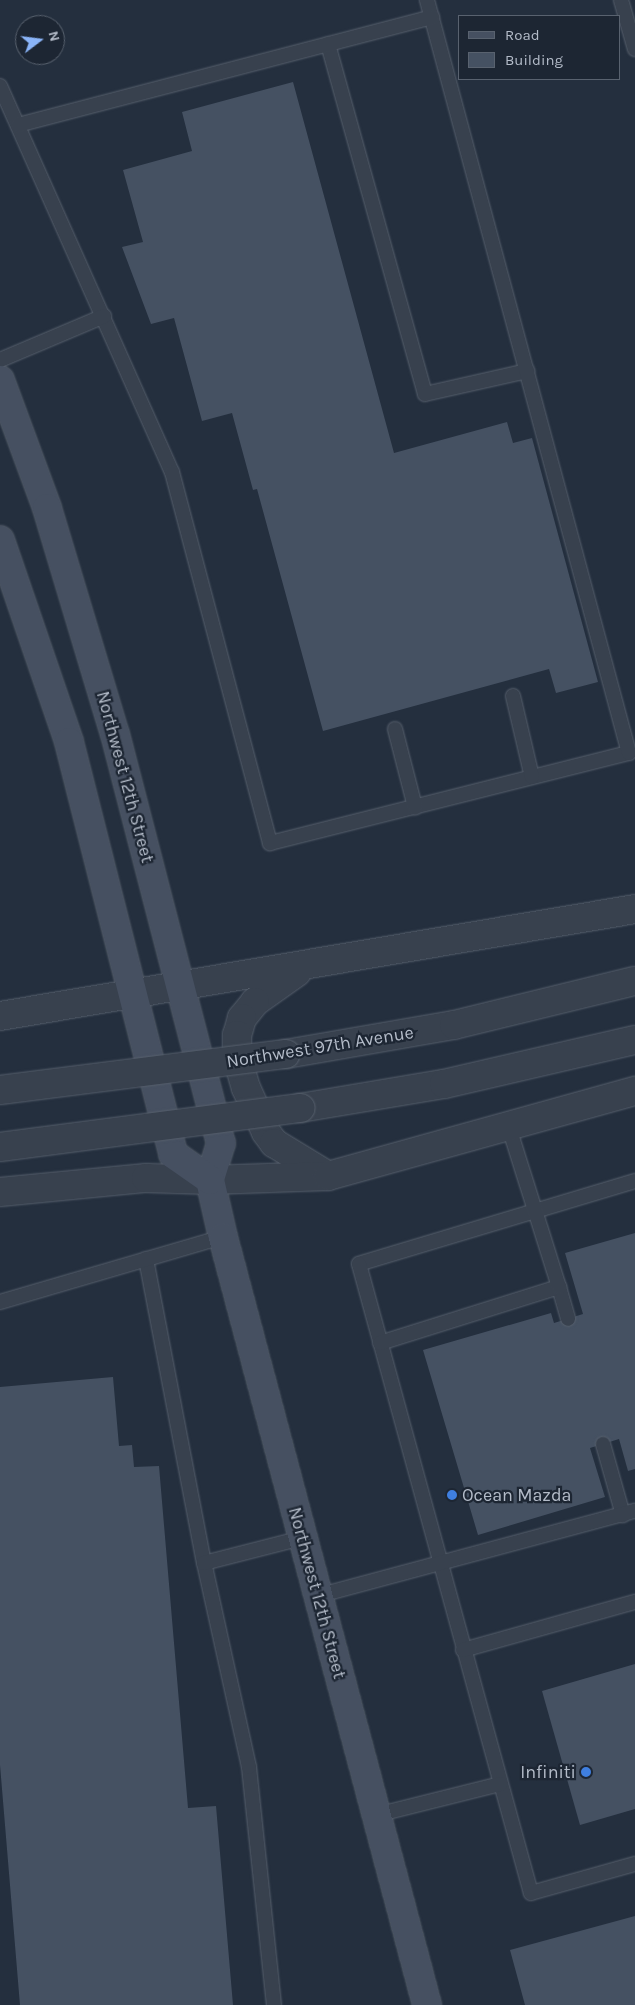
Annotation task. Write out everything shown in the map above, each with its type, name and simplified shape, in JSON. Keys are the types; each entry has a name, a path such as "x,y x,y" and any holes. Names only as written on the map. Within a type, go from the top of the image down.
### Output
{"main road":[{"name":"Northwest 12th Street","path":"0,380 47,508 98,671 221,1143 210,1180 223,1237 427,2005"},
{"path":"0,540 69,742 173,1154 210,1180"}],"street":[{"path":"0,1016 635,908"},
{"path":"309,964 254,1002 242,1018 237,1035 237,1057 246,1088 266,1132 274,1143 328,1176"},
{"name":"Northwest 97th Avenue","path":"0,1090 286,1054 444,1027 635,982"},
{"path":"0,1147 300,1108 444,1084 635,1040"},
{"path":"0,1192 146,1178 210,1180 328,1176 509,1128 635,1091"}],"lane":[{"path":"0,86 172,472 270,843 629,753 427,0"},
{"path":"621,0 635,49"},
{"path":"18,125 432,17"},
{"path":"328,44 425,394 527,371"},
{"path":"0,360 104,316"},
{"path":"514,696 532,777"},
{"path":"395,729 415,807"},
{"path":"509,1128 536,1210 568,1319"},
{"path":"635,1180 359,1264 531,1893 635,1864"},
{"path":"0,1302 223,1237"},
{"path":"146,1260 204,1563 249,1768 274,2005"},
{"path":"380,1343 559,1288"},
{"path":"317,1596 629,1513 603,1444"},
{"path":"204,1563 302,1538"},
{"path":"463,1650 635,1602"},
{"path":"376,1815 500,1784"}],"building":[{"path":"293,82 394,453 507,422 513,443 532,438 598,682 556,693 549,669 323,731 257,489 253,490 232,413 202,421 174,318 151,324 122,247 143,242 123,170 192,151 182,112"},
{"path":"635,1233 635,1469 628,1471 619,1439 590,1448 605,1497 478,1535 423,1350 551,1313 554,1323 583,1314 565,1253"},
{"path":"113,1377 119,1446 132,1445 134,1467 159,1466 188,1808 216,1806 233,2005 20,2005 0,1765 0,1387"},
{"path":"635,1664 635,1809 580,1825 542,1691"},
{"path":"635,1916 635,2005 525,2005 510,1950"}],"place":[{"name":"Ocean Mazda","path":"452,1495"},
{"name":"Infiniti","path":"586,1772"}]}
